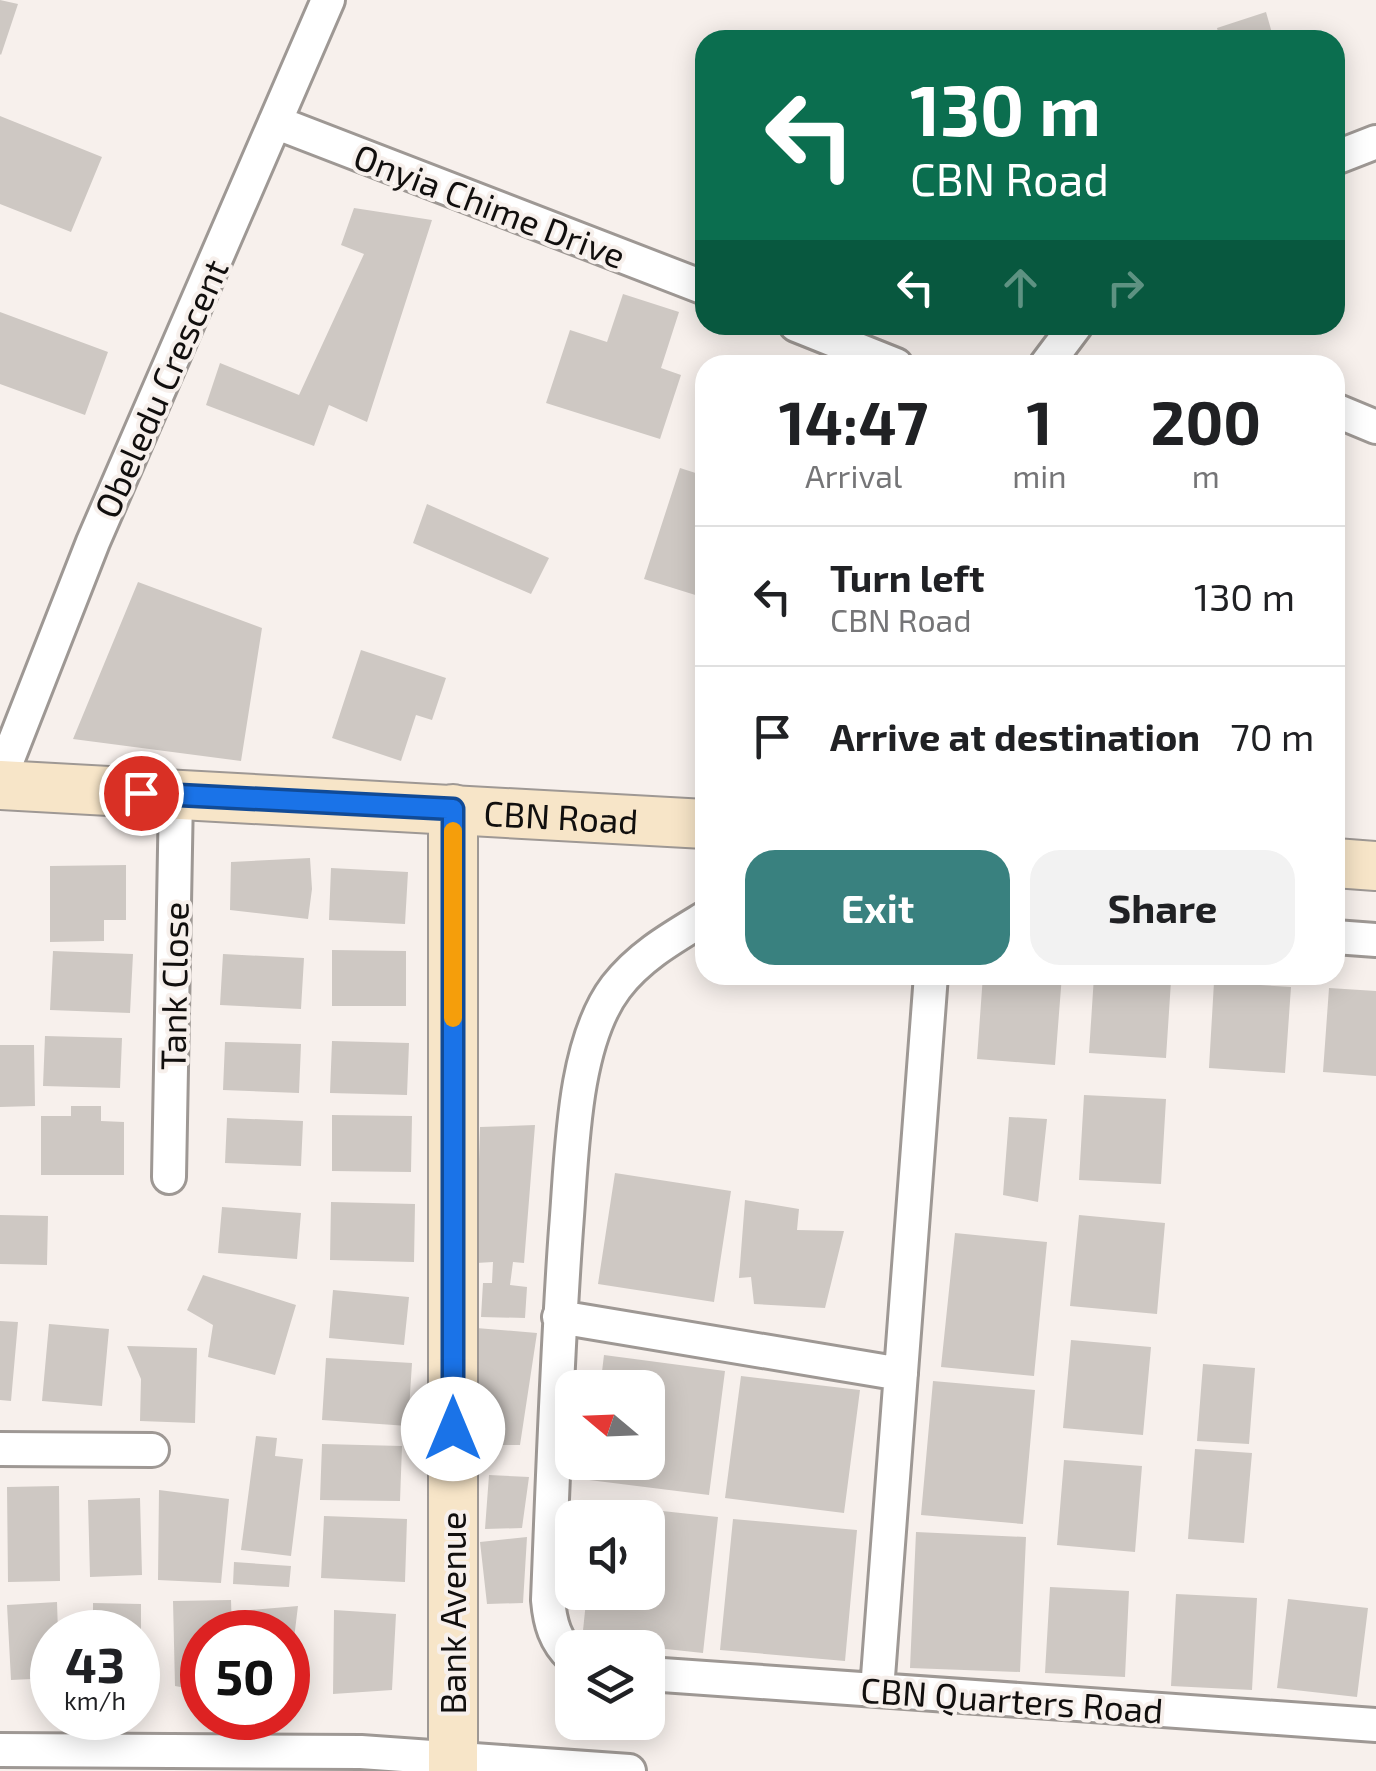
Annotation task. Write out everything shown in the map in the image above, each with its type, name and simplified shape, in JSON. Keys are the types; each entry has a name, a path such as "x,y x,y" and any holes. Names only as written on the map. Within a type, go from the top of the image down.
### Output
{"main road":[{"name":"CBN Road","path":"0,782 695,823"},
{"name":"Bank Avenue","path":"452,1764 453,809"},
{"path":"1345,864 1376,866"}],"street":[{"name":"Obeledu Crescent","path":"0,782 93,542 328,0"},
{"name":"Onyia Chime Drive","path":"276,122 695,284"},
{"path":"1345,154 1376,142"},
{"path":"821,335 871,355"},
{"path":"1345,414 1376,427"},
{"name":"Tank Close","path":"169,1176 176,795"},
{"path":"555,1633 548,1600 560,1317 576,1104 588,1046 614,989 653,950 695,924"},
{"path":"1345,938 1376,940"},
{"path":"877,1690 930,985"},
{"path":"560,1317 901,1374"},
{"path":"0,1449 152,1450"},
{"name":"CBN Quarters Road","path":"665,1675 1376,1726"},
{"path":"0,1750 361,1752 452,1764 629,1771"}],"building":[{"path":"0,0 18,4 1,55 0,54"},
{"path":"1266,12 1271,30 1218,30"},
{"path":"0,116 102,157 71,232 0,204"},
{"path":"354,208 432,220 367,422 329,405 314,446 206,405 220,363 299,395 364,254 341,245"},
{"path":"623,294 679,312 661,368 681,375 660,439 546,403 570,330 607,342"},
{"path":"0,312 108,352 85,415 0,384"},
{"path":"680,468 695,473 695,595 644,579"},
{"path":"427,504 549,558 531,594 413,543"},
{"path":"138,582 262,628 241,761 73,739"},
{"path":"361,650 446,678 432,720 416,715 401,761 332,738"},
{"path":"310,858 312,889 308,919 230,910 231,862"},
{"path":"126,865 126,920 104,920 104,941 50,942 50,866"},
{"path":"331,868 408,872 405,924 329,920"},
{"path":"332,950 406,951 406,1006 332,1006"},
{"path":"53,951 133,954 130,1013 50,1010"},
{"path":"223,954 304,958 301,1009 220,1005"},
{"path":"982,985 1061,985 1055,1065 977,1059"},
{"path":"1093,985 1171,985 1166,1058 1089,1053"},
{"path":"1214,985 1291,987 1285,1073 1209,1068"},
{"path":"1329,988 1376,991 1376,1076 1323,1072"},
{"path":"45,1036 122,1038 120,1088 43,1086"},
{"path":"332,1041 409,1043 407,1095 330,1093"},
{"path":"225,1042 301,1044 299,1093 223,1090"},
{"path":"0,1045 34,1045 35,1106 0,1107"},
{"path":"1084,1095 1166,1099 1161,1184 1079,1180"},
{"path":"71,1106 101,1106 101,1121 124,1122 124,1175 41,1175 41,1116 71,1116"},
{"path":"332,1115 412,1116 411,1172 332,1171"},
{"path":"1009,1117 1047,1119 1038,1202 1003,1195"},
{"path":"227,1118 303,1121 301,1166 225,1163"},
{"path":"535,1125 524,1263 513,1262 510,1285 527,1287 525,1318 481,1317 483,1283 492,1283 493,1262 476,1263 480,1127"},
{"path":"615,1173 731,1191 714,1302 598,1284"},
{"path":"745,1200 799,1209 797,1230 844,1231 825,1308 754,1304 751,1277 739,1278"},
{"path":"331,1202 415,1204 414,1262 330,1260"},
{"path":"222,1207 301,1213 297,1259 218,1253"},
{"path":"0,1215 48,1216 47,1265 0,1264"},
{"path":"1079,1215 1165,1223 1157,1314 1070,1306"},
{"path":"955,1233 1047,1242 1034,1376 941,1367"},
{"path":"203,1275 296,1305 275,1375 208,1357 213,1325 187,1310"},
{"path":"333,1290 409,1297 404,1345 329,1338"},
{"path":"0,1321 18,1322 11,1401 0,1400"},
{"path":"49,1324 109,1329 102,1406 42,1401"},
{"path":"476,1328 537,1333 520,1445 477,1445"},
{"path":"1071,1340 1151,1347 1143,1435 1063,1428"},
{"path":"127,1346 197,1348 195,1423 140,1421 141,1379"},
{"path":"604,1355 725,1371 709,1495 589,1480 665,1480 665,1370 602,1370"},
{"path":"326,1358 412,1363 408,1426 322,1420"},
{"path":"1203,1364 1255,1368 1249,1444 1197,1441"},
{"path":"741,1376 860,1390 844,1513 725,1498"},
{"path":"933,1381 1035,1390 1023,1524 921,1515"},
{"path":"256,1436 277,1438 275,1456 303,1459 291,1556 241,1550"},
{"path":"322,1444 402,1446 400,1501 320,1500"},
{"path":"1195,1449 1252,1453 1244,1543 1188,1539"},
{"path":"1064,1460 1142,1466 1135,1552 1057,1545"},
{"path":"489,1475 529,1477 522,1528 485,1529"},
{"path":"59,1486 60,1581 8,1582 7,1487"},
{"path":"159,1490 229,1499 221,1583 158,1580"},
{"path":"140,1498 142,1575 90,1577 88,1500"},
{"path":"665,1511 718,1517 703,1653 665,1649 665,1630 583,1630 585,1610 665,1610"},
{"path":"324,1516 407,1519 405,1582 321,1578"},
{"path":"733,1519 857,1530 845,1661 720,1650"},
{"path":"916,1532 1026,1537 1020,1672 910,1668"},
{"path":"527,1537 523,1603 487,1604 480,1542"},
{"path":"234,1562 291,1566 289,1587 233,1584"},
{"path":"1050,1587 1129,1591 1125,1677 1045,1673"},
{"path":"1176,1594 1257,1598 1252,1690 1171,1686"},
{"path":"1288,1599 1368,1608 1357,1697 1277,1688"},
{"path":"231,1600 231,1610 180,1610 180,1687 175,1686 173,1601"},
{"path":"57,1602 57,1610 30,1610 30,1679 11,1680 7,1605"},
{"path":"93,1603 141,1604 141,1610 93,1610"},
{"path":"298,1606 298,1610 251,1610"},
{"path":"334,1610 396,1614 392,1690 333,1694"}],"slow traffic":[{"path":"453,831 453,1018"}],"route":[{"path":"141,793 453,809 453,1429"}]}
